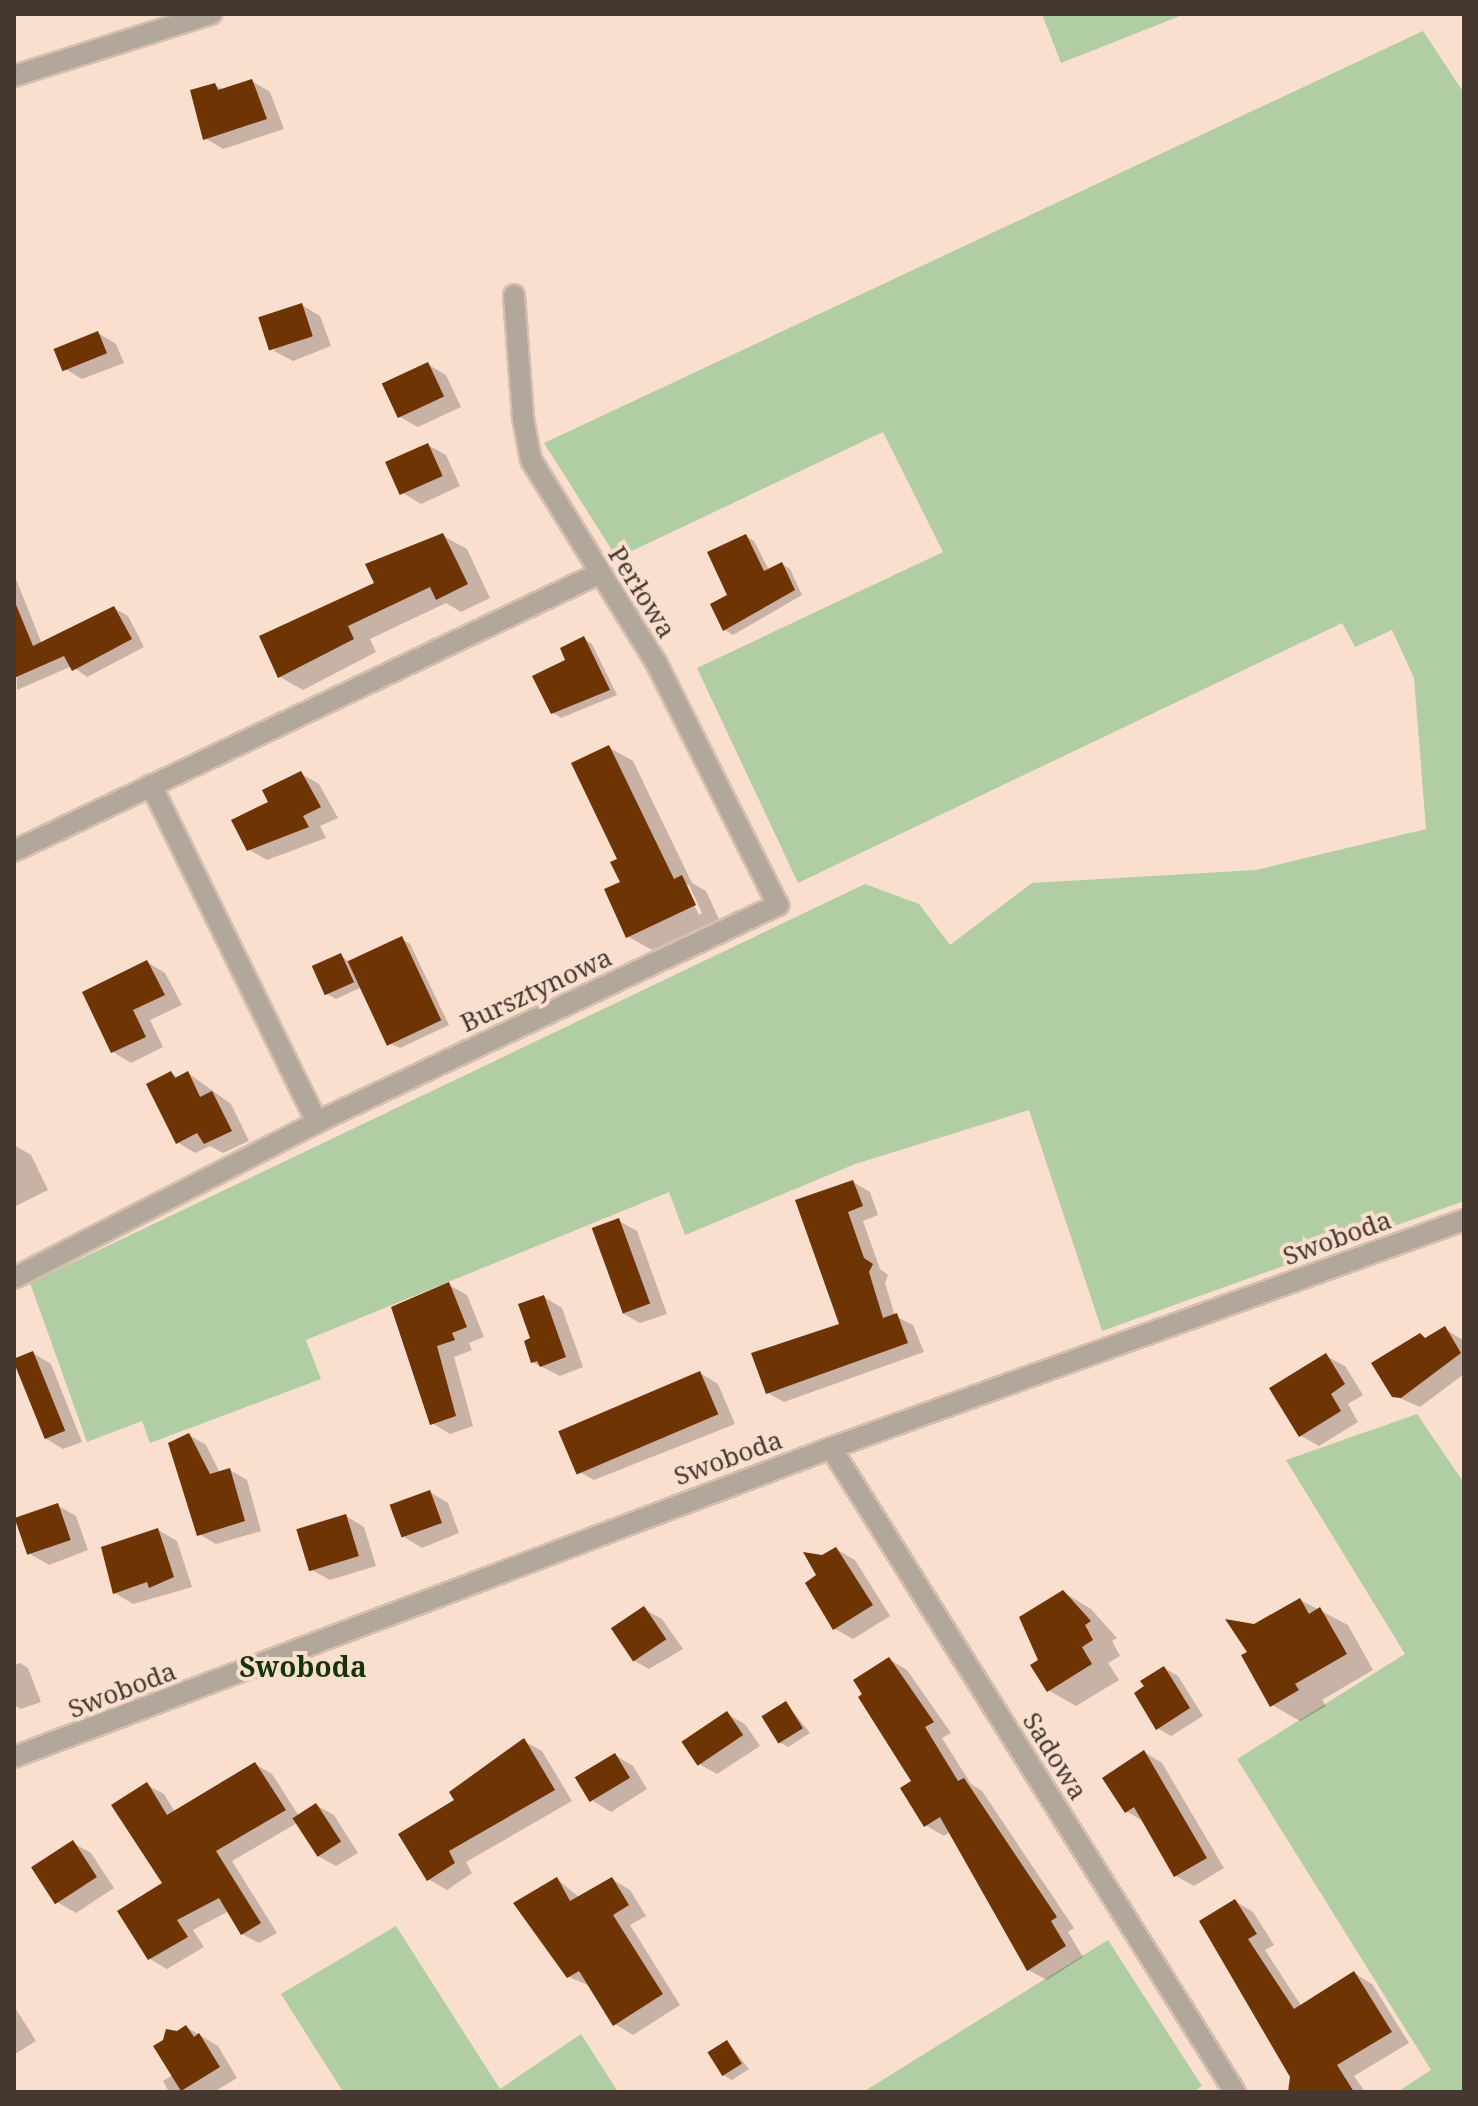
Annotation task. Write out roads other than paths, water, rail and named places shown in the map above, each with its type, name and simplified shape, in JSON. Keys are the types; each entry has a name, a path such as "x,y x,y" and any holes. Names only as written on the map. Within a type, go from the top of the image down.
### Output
{"street":[{"path":"14,76 211,14"},
{"name":"Perłowa","path":"514,295 523,418 531,460 598,574 657,664 778,905"},
{"path":"14,851 598,574"},
{"path":"151,785 317,1122"},
{"name":"Bursztynowa","path":"14,1278 317,1122 778,905"},
{"name":"Swoboda","path":"14,1757 831,1448 1464,1220"},
{"name":"Sadowa","path":"831,1448 1235,2092"}],"district":[{"name":"Swoboda","path":"303,1666"}]}
